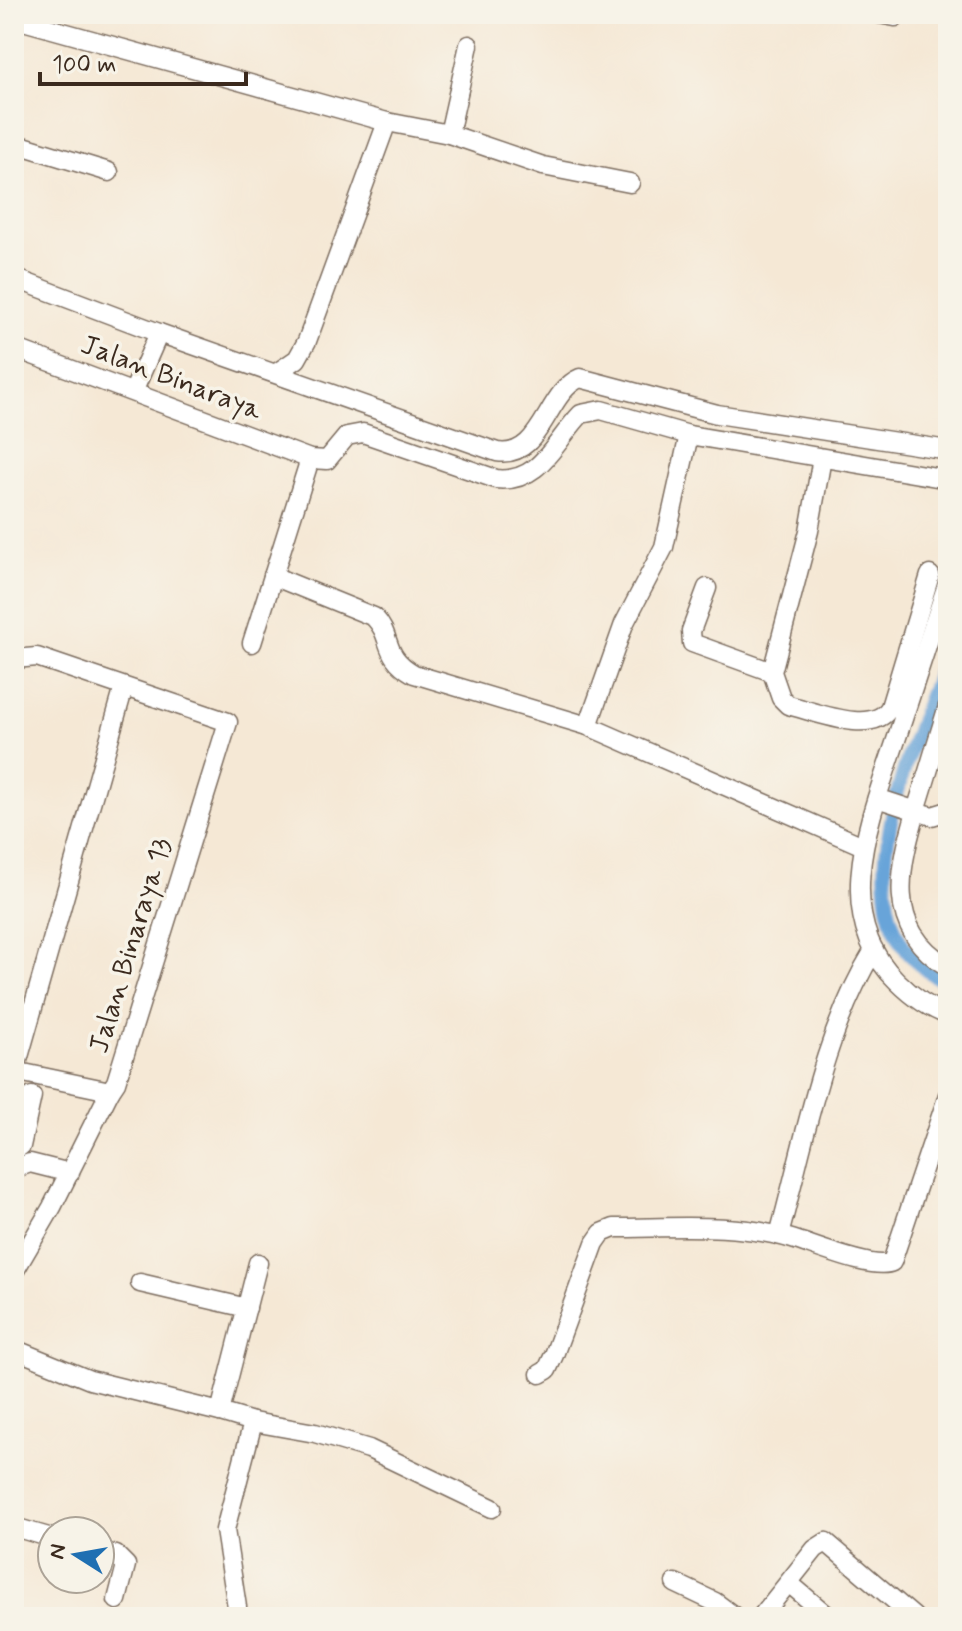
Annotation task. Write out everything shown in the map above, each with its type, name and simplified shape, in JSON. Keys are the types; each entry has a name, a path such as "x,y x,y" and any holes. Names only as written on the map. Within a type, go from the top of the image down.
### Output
{"street":[{"path":"16,20 387,122 449,134 523,161 630,183"},
{"path":"449,134 469,45"},
{"path":"278,372 297,359 307,341 387,122"},
{"path":"14,143 109,172"},
{"path":"14,278 159,333 506,454 523,447 553,410 565,387 580,378 717,414 948,450"},
{"path":"134,390 159,333"},
{"name":"Jalan Binaraya","path":"14,348 134,390 310,459"},
{"path":"252,643 310,459 327,460 347,436 363,433 507,480 528,474 550,455 581,414 590,411 612,412 689,435 948,479"},
{"path":"588,726 624,624 664,547 689,435"},
{"path":"822,458 809,531 772,672 781,698 788,705 866,722 883,717 890,707 939,579"},
{"path":"273,576 374,617 380,623 390,653 399,665 414,674 588,726 863,846"},
{"path":"939,579 880,799 863,846 859,898 865,932 886,971 911,995 948,1015"},
{"path":"707,588 691,631 692,643 772,672"},
{"path":"14,659 37,657 124,687 14,1071"},
{"name":"Jalan Binaraya 13","path":"14,1071 110,1091 228,722 124,687"},
{"path":"948,706 914,810 901,868 905,917 915,940 948,967"},
{"path":"880,799 932,816 948,811"},
{"path":"779,1235 837,1027 852,986 874,950"},
{"path":"14,1272 70,1173 110,1091"},
{"path":"540,1374 547,1370 554,1355 595,1243 602,1233 614,1228 736,1228 779,1235 875,1264 892,1262 948,1095"},
{"path":"32,1096 19,1158 70,1173"},
{"path":"220,1412 258,1263"},
{"path":"140,1283 247,1308"},
{"path":"14,1349 90,1380 253,1422 315,1433 369,1449 492,1508"},
{"path":"237,1607 225,1530 253,1422"},
{"path":"14,1527 36,1533"},
{"path":"761,1617 815,1549 826,1542 914,1617"},
{"path":"116,1555 126,1565 117,1600"},
{"path":"675,1583 715,1602 735,1617"},
{"path":"790,1584 829,1617"}],"waterway":[{"path":"948,646 902,778 890,827 885,875 891,919 911,956 948,983"}]}
